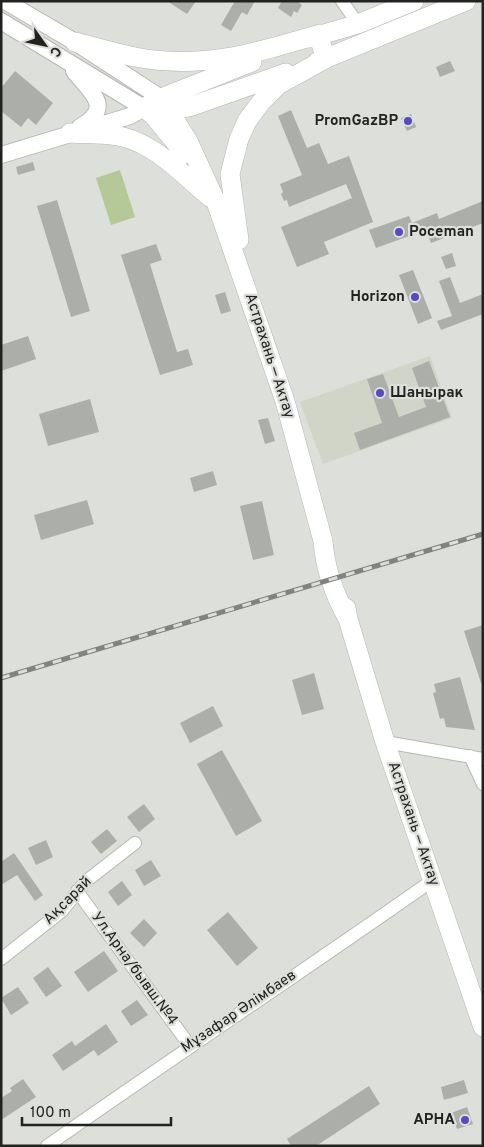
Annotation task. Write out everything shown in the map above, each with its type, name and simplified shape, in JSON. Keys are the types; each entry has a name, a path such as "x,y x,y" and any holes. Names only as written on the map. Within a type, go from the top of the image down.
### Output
{"highway":[{"path":"75,42 134,57 167,61 207,61 247,55 358,24 414,1"},
{"path":"242,274 230,174 239,139 247,121 256,108 278,84 327,58 466,1"},
{"path":"320,34 322,51 327,58"},
{"path":"152,110 320,34"},
{"path":"152,110 327,58"},
{"name":"Астрахань — Актау","path":"152,110 204,175 216,202 242,274 285,401 323,541 324,559 330,581 348,619 385,742 483,1027"},
{"path":"70,133 124,137 140,143 157,152 216,202"}],"main road":[{"path":"5,1 75,42 152,110"},
{"path":"1,21 152,110"},
{"path":"64,59 96,96 98,105 92,120 70,133"},
{"path":"1,155 152,110"}],"street":[{"path":"342,1 358,24"},
{"path":"385,742 483,759"},
{"path":"470,756 483,784"},
{"name":"Ақсарай","path":"1,959 62,911 85,882 135,843"},
{"name":"Мұзафар Әлімбаев","path":"47,1146 432,880"},
{"name":"Ул.Арна/бывш.№4","path":"78,891 190,1046"}],"shaded area":[{"path":"430,356 452,418 323,464 300,402"}],"green space":[{"path":"120,170 135,217 111,225 96,178"}],"building":[{"path":"167,1 196,1 187,14"},
{"path":"235,1 255,1 247,15 242,12 231,31 221,25"},
{"path":"282,1 297,1 302,5 297,13 294,11 291,17 278,8"},
{"path":"450,61 455,71 440,77 436,67"},
{"path":"15,71 53,103 36,125 28,118 21,127 1,111 1,88"},
{"path":"291,110 307,148 319,143 328,164 349,156 373,222 324,242 329,254 297,267 281,227 352,198 346,184 289,207 287,200 284,201 280,184 302,175 278,116"},
{"path":"411,114 416,127 407,131 401,118"},
{"path":"33,162 35,170 18,175 16,167"},
{"path":"57,200 90,311 71,317 37,206"},
{"path":"483,201 483,223 431,243 426,230 376,248 369,230 409,216 412,223 437,213 439,219"},
{"path":"156,244 162,260 150,264 177,352 188,349 193,365 160,375 121,255"},
{"path":"452,253 456,266 446,269 441,257"},
{"name":"Horizon","path":"413,270 432,318 418,324 399,275"},
{"path":"450,277 460,303 483,294 483,314 441,330 437,321 452,316 439,281"},
{"path":"225,292 231,311 221,314 215,295"},
{"path":"28,336 36,359 1,371 1,345"},
{"path":"429,361 450,417 360,450 354,433 382,423 367,379 383,374 399,417 426,407 412,368"},
{"path":"90,399 99,432 48,446 39,414"},
{"path":"268,418 275,441 265,444 258,420"},
{"path":"213,471 217,485 194,492 190,478"},
{"path":"87,500 94,524 41,540 34,515"},
{"path":"262,501 274,555 253,560 240,506"},
{"path":"483,625 483,683 481,683 464,631"},
{"path":"314,673 324,709 302,715 292,680"},
{"path":"460,677 475,730 446,727 444,718 440,719 433,693 436,692 434,684"},
{"path":"213,706 223,726 190,743 180,723"},
{"path":"222,750 262,821 236,836 197,764"},
{"path":"144,804 155,819 139,832 127,817"},
{"path":"107,829 117,841 101,854 91,842"},
{"path":"46,840 53,857 36,865 28,848"},
{"path":"14,853 43,895 35,901 17,875 1,885 1,862"},
{"path":"151,860 161,876 144,886 135,870"},
{"path":"122,881 132,895 118,906 108,892"},
{"path":"228,912 258,948 237,966 207,930"},
{"path":"144,919 157,933 144,947 130,933"},
{"path":"104,951 118,971 88,992 74,972"},
{"path":"48,967 62,986 46,997 33,978"},
{"path":"18,987 29,1003 11,1015 1,998"},
{"path":"137,1000 148,1015 131,1026 121,1011"},
{"path":"106,1024 118,1042 98,1056 94,1050 63,1071 52,1055 72,1041 75,1046"},
{"path":"23,1079 36,1097 1,1120 1,1098 12,1091 10,1088"},
{"path":"464,1080 468,1093 444,1100 441,1087"},
{"path":"369,1086 380,1104 316,1146 291,1146 287,1139"},
{"path":"467,1107 473,1124 457,1129 451,1113"}],"railway":[{"path":"1,678 483,534"}],"place":[{"name":"PromGazBP","path":"408,121"},
{"name":"Poceman","path":"399,232"},
{"name":"Horizon","path":"415,297"},
{"name":"Шанырак","path":"380,393"},
{"name":"АРНА","path":"465,1120"}]}
